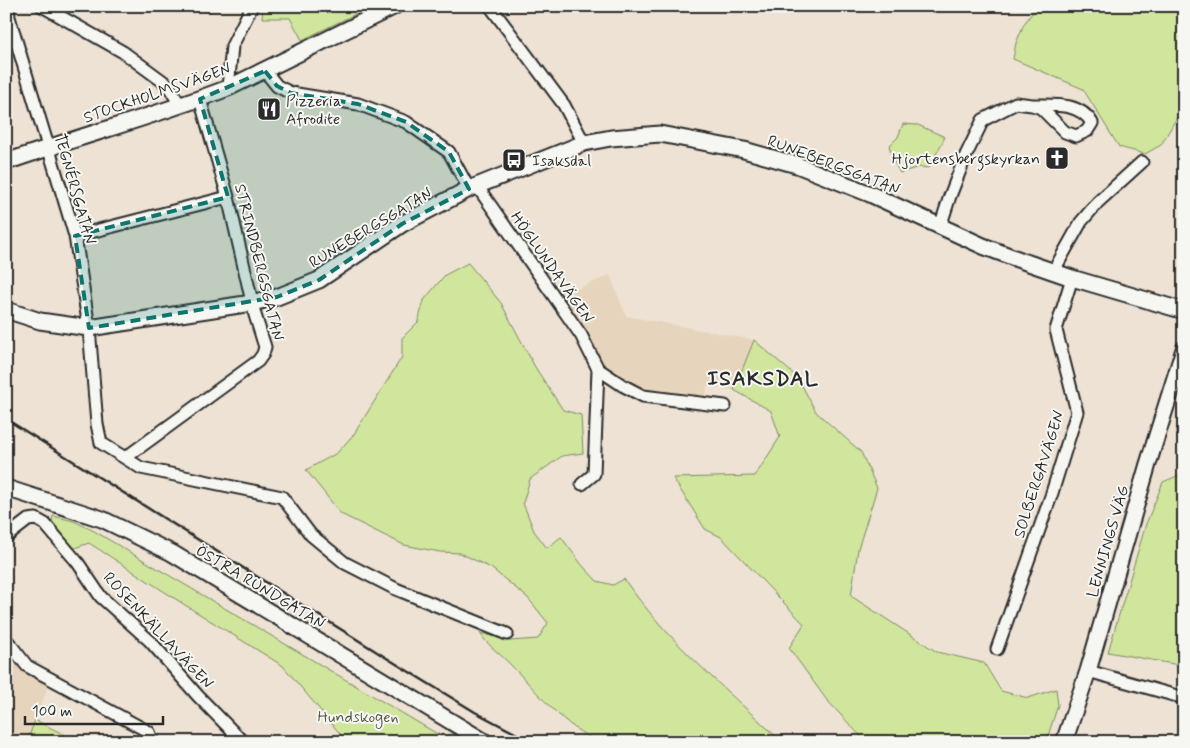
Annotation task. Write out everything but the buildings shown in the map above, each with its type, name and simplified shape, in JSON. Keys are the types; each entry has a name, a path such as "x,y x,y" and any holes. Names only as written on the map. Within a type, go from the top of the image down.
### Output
{"street":[{"name":"TEGNÉRSGATAN","path":"8,6 9,17 75,236 89,328 101,443 126,458"},
{"path":"42,6 123,52 168,85 180,104"},
{"path":"228,88 232,46 252,6"},
{"name":"STOCKHOLMSVÄGEN","path":"6,162 200,99 228,88 395,6"},
{"path":"490,6 564,105 584,143"},
{"name":"HÖGLUNDAVÄGEN","path":"265,71 276,86 291,93 358,104 406,122 449,152 473,188 581,335 598,369 594,474 582,484"},
{"name":"STRINDBERGSGATAN","path":"126,458 261,358 265,347 252,303 228,197 200,99"},
{"path":"940,227 956,179 983,120 1016,103 1073,107 1088,115 1092,123 1087,131 1076,136 1065,132 1041,108 1032,105"},
{"name":"RUNEBERGSGATAN","path":"6,310 40,321 89,328 252,303 277,297 318,280 402,224 473,188 584,143 612,138 660,134 744,150 797,165 899,206 983,246 1053,272 1184,311"},
{"path":"1053,272 1081,222 1098,202 1142,162"},
{"path":"75,236 228,197"},
{"name":"SOLBERGAVÄGEN","path":"997,649 1051,496 1077,412 1056,330 1072,278"},
{"name":"LENNINGS VÄG","path":"1064,742 1088,671 1148,464 1184,349"},
{"name":"HÖGLUNDAVÄGEN","path":"598,369 643,396 725,406"},
{"path":"126,458 141,468 282,497 311,535 345,563 396,589 507,634"},
{"name":"ÖSTRA RUNDGATAN","path":"6,488 102,519 172,553 485,742"},
{"name":"ROSENKÄLLAVÄGEN","path":"7,536 28,520 36,519 45,524 78,563 101,597 150,642 198,696 243,742"},
{"path":"6,640 27,666 149,732 154,742"},
{"path":"1088,671 1184,698"}],"highlighted area":[{"path":"265,71 277,86 291,93 358,104 406,122 449,152 469,189 402,224 319,280 277,297 89,328 75,236 228,197 200,99"}],"shaded area":[{"path":"610,275 626,316 754,340 734,390 707,386 705,402 643,393 624,382 601,363 563,295"},
{"path":"6,650 22,669 49,684 27,742 6,742"}],"green space":[{"path":"263,6 372,6 302,40 290,18 262,18"},
{"path":"1037,6 1184,6 1184,105 1161,145 1145,154 1119,147 1083,89 1013,59 1016,43 1024,24"},
{"path":"903,124 918,125 945,137 929,168 919,167 900,173 889,146 898,137"},
{"path":"468,263 501,303 535,367 563,410 581,415 583,453 562,456 530,479 523,503 534,531 547,548 561,537 597,581 613,585 624,579 641,602 678,644 782,742 600,742 587,736 551,707 480,633 510,641 538,639 548,623 528,598 491,568 460,553 440,552 404,545 341,514 306,470 337,453 354,434 402,357 402,338 418,322 424,300 445,275"},
{"path":"754,340 798,378 816,412 861,452 877,488 858,549 851,596 937,652 984,663 1001,691 1028,698 1056,689 1058,705 1046,742 866,742 826,699 789,648 804,624 721,537 705,529 673,478 755,476 780,437 771,411 734,390"},
{"path":"1184,473 1184,666 1108,652 1146,524 1163,482"},
{"name":"Hundskogen","path":"53,516 74,521 94,531 451,742 347,742 283,666 89,543 69,550 50,532"},
{"path":"35,720 79,742 27,742"}],"railway":[{"path":"6,419 385,657 475,712 532,742"}],"place":[{"name":"Pizzeria Afrodite","path":"269,109"},
{"name":"Hjortensbergskyrkan","path":"1057,158"},
{"name":"Isaksdal","path":"514,160"}],"district":[{"name":"ISAKSDAL","path":"763,378"}]}
